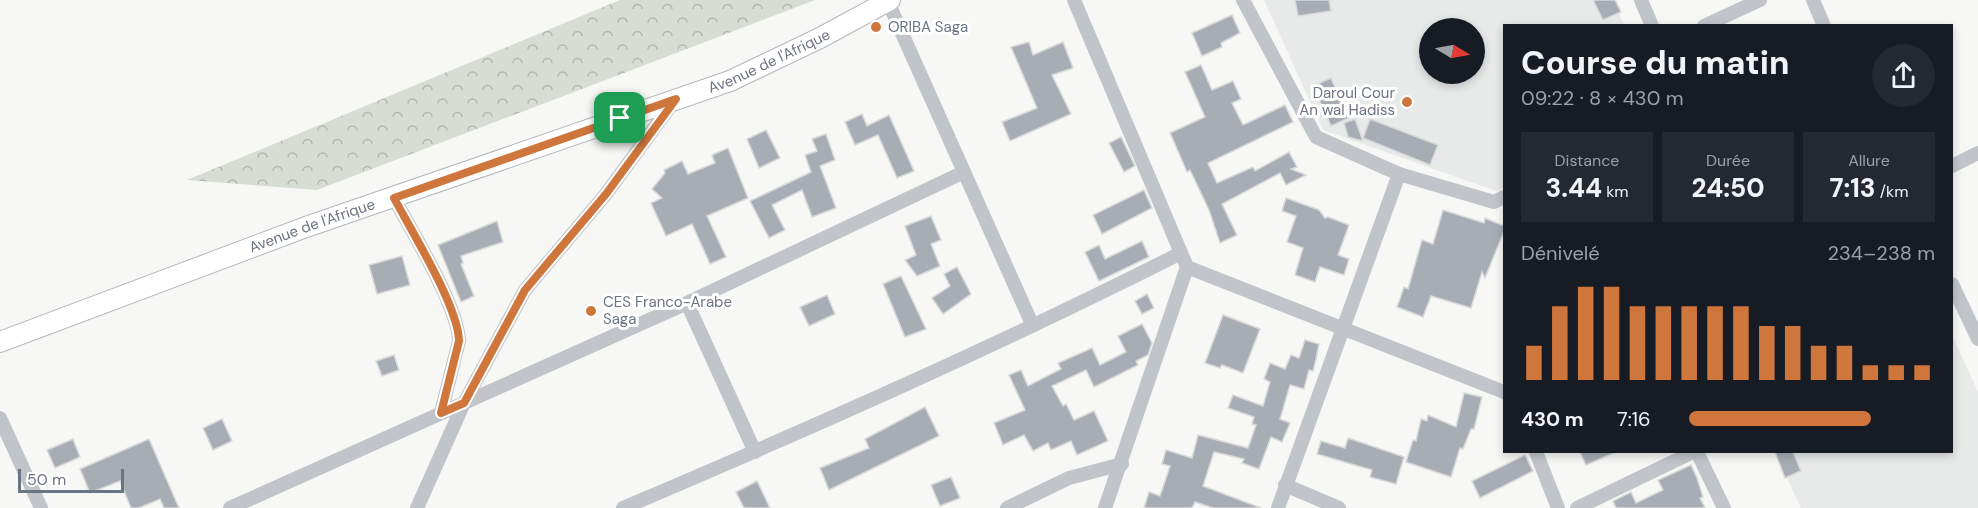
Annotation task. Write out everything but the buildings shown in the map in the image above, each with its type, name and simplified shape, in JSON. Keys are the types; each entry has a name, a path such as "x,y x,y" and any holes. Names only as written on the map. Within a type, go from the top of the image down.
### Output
{"main road":[{"name":"Avenue de l'Afrique","path":"0,342 190,269 756,69 889,1"}],"street":[{"path":"1074,0 1187,267 1122,464 1105,508"},
{"path":"1243,0 1316,137 1399,174 1494,202 1503,198"},
{"path":"1641,0 1651,24"},
{"path":"1708,24 1760,0"},
{"path":"1813,0 1823,24"},
{"path":"889,1 1032,324"},
{"path":"417,508 464,403 525,290 606,194 676,99"},
{"path":"1953,166 1978,153"},
{"path":"230,508 687,303 964,172"},
{"path":"1278,508 1399,174"},
{"path":"394,198 452,310 458,330 459,341 441,413"},
{"path":"623,508 755,452 1181,253"},
{"path":"1187,267 1345,327 1503,392"},
{"path":"1953,286 1978,339"},
{"path":"687,303 755,452"},
{"path":"0,418 41,508"},
{"path":"1536,453 1558,508"},
{"path":"1577,508 1693,453"},
{"path":"1696,453 1724,508"},
{"path":"1007,508 1069,478 1122,464"},
{"path":"1285,485 1339,508"}],"shaded area":[{"name":"Daroul Cour An wal Hadiss","path":"1264,0 1613,0 1624,24 1503,24 1503,188 1496,191 1323,130"},
{"path":"1953,337 1978,392 1978,508 1801,508 1775,453 1953,453"}],"green space":[{"path":"620,0 815,0 317,190 187,180"}],"place":[{"name":"ORIBA Saga","path":"876,27"},
{"name":"Daroul Cour An wal Hadiss","path":"1407,102"},
{"name":"CES Franco-Arabe Saga","path":"591,311"}],"route":[{"path":"676,99 606,194 525,290 464,403 441,413 459,341 456,318 394,198 620,118 676,99"}]}
